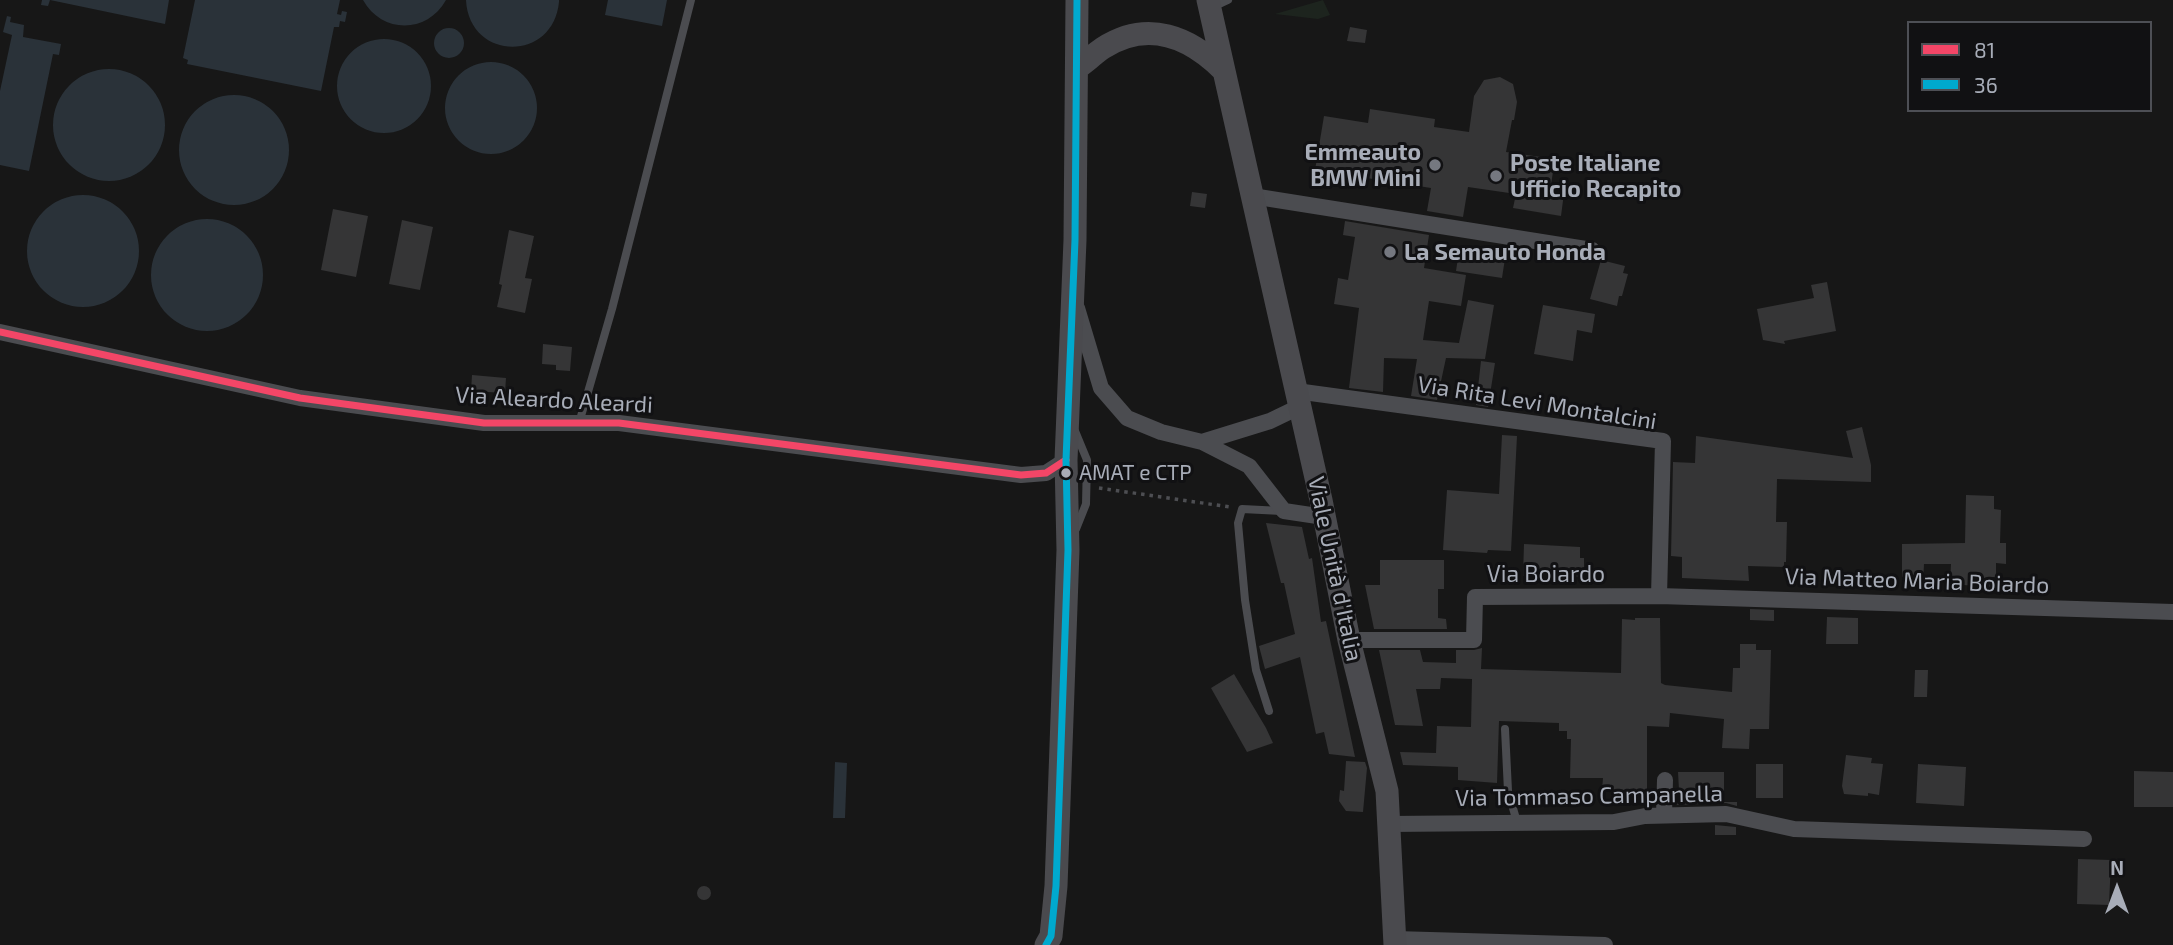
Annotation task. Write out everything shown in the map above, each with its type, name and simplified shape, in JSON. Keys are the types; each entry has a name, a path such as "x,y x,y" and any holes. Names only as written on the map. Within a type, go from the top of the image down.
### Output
{"main road":[{"path":"1046,945 1051,936 1056,886 1068,550 1066,460 1073,292 1077,0"},
{"name":"Viale Unità d'Italia","path":"1215,3 1224,71 1349,640 1387,791 1389,824 1407,942"},
{"path":"1077,68 1104,48 1139,33 1166,35 1193,45 1224,71"}],"street":[{"path":"1252,196 1592,250"},
{"path":"1073,292 1101,388 1127,418 1161,432 1202,442 1249,466 1284,511 1324,517"},
{"name":"Via Aleardo Aleardi","path":"0,332 300,398 484,423 619,423 1021,475 1046,472 1066,460"},
{"path":"1202,442 1270,421 1298,399"},
{"name":"Via Rita Levi Montalcini","path":"1298,399 1663,440 1659,596"},
{"name":"Via Matteo Maria Boiardo","path":"1659,596 2173,612"},
{"name":"Via Boiardo","path":"1349,640 1474,640 1475,597 1659,596"},
{"path":"1664,815 1665,779"},
{"name":"Via Tommaso Campanella","path":"1389,824 1614,822 1646,816 1726,814 1794,829 2084,839"},
{"path":"1407,942 1605,945"}],"lane":[{"path":"579,424 612,309 691,0"},
{"path":"1068,415 1087,460 1086,504 1068,550"},
{"path":"1269,711 1256,670 1245,600 1238,523 1242,509 1284,511"},
{"path":"1506,729 1508,791 1517,822"}],"path":[{"path":"1086,487 1242,509"}],"shaded area":[{"path":"42,0 50,0 48,6 41,5"},
{"path":"50,0 169,0 165,24"},
{"path":"195,0 340,0 337,14 347,12 345,22 340,21 339,27 334,27 321,91 187,64 188,60 183,58"},
{"path":"363,0 446,0 428,19 404,25 381,19"},
{"path":"466,0 559,2 553,22 542,36 528,44 511,47 495,44 481,35 471,20"},
{"path":"608,0 667,0 662,26 605,15"},
{"path":"1323,0 1330,15 1318,19 1275,14"},
{"path":"7,16 11,17 10,22 24,25 23,37 61,44 59,55 53,54 29,171 0,165 0,91 12,35 3,32"},
{"path":"449,28 455,29 463,37 463,49 455,57 449,58 443,57 435,49 434,43 435,37 443,29"},
{"path":"384,39 402,43 417,53 427,68 431,86 427,104 417,119 402,129 384,133 366,129 351,119 341,104 337,86 341,68 351,53 366,43"},
{"path":"491,62 509,65 524,75 534,90 537,108 534,126 524,141 509,151 491,154 473,151 458,141 448,126 445,108 448,90 458,75 473,65"},
{"path":"109,69 130,73 148,86 161,104 165,125 161,146 148,164 130,177 109,181 88,177 70,164 57,146 53,125 57,104 70,86 88,73"},
{"path":"234,95 255,99 273,111 285,129 289,150 285,171 273,189 255,201 234,205 213,201 195,189 183,171 179,150 183,129 195,111 213,99"},
{"path":"83,195 104,200 122,212 134,230 139,251 134,272 122,290 104,302 83,307 62,302 44,290 32,272 27,251 32,230 44,212 62,200"},
{"path":"207,219 228,224 246,236 258,254 263,275 258,296 246,314 228,326 207,331 186,326 168,314 156,296 151,275 156,254 168,236 186,224"},
{"path":"835,762 847,763 845,818 833,818"}],"building":[{"path":"1350,27 1367,30 1365,43 1347,41"},
{"name":"Emmeauto BMW Mini","path":"1500,77 1513,84 1517,102 1506,152 1555,159 1550,191 1564,193 1561,216 1513,208 1516,194 1468,187 1463,217 1427,211 1431,188 1315,170 1324,116 1368,123 1370,109 1435,119 1434,127 1469,132 1474,96 1484,80"},
{"path":"1192,192 1207,194 1205,208 1190,206"},
{"path":"333,209 368,216 356,277 321,270"},
{"path":"402,220 433,227 420,290 389,284"},
{"path":"1345,221 1429,235 1424,268 1466,275 1461,306 1429,301 1423,340 1459,343 1468,300 1494,305 1485,359 1446,358 1437,400 1411,396 1417,359 1384,358 1383,392 1349,388 1359,308 1334,304 1338,278 1348,280 1355,237 1343,235"},
{"path":"509,230 534,236 525,278 532,279 525,313 497,307"},
{"path":"1490,250 1506,252 1502,278 1456,271 1459,251 1489,255"},
{"path":"1601,260 1625,266 1623,273 1628,274 1617,306 1590,299"},
{"path":"1827,282 1836,331 1784,341 1785,344 1763,340 1757,309 1814,298 1811,285"},
{"path":"1543,305 1595,314 1592,333 1577,330 1573,361 1534,354"},
{"path":"543,344 572,347 570,371 556,370 556,365 542,364"},
{"path":"1481,361 1495,363 1488,407 1476,405"},
{"path":"472,375 506,378 505,393 471,391"},
{"path":"1862,427 1871,465 1871,482 1777,479 1776,522 1787,522 1784,567 1748,566 1749,581 1682,578 1682,557 1671,556 1673,462 1695,463 1696,436 1853,458 1846,431"},
{"path":"1502,435 1517,436 1511,551 1488,550 1487,553 1443,550 1447,490 1499,494"},
{"path":"1966,495 1994,496 1994,509 2001,510 2000,543 2006,543 2006,564 1996,563 1996,577 1991,577 1991,587 1950,584 1951,564 1924,564 1923,583 1905,583 1905,577 1902,577 1902,544 1965,543"},
{"path":"1266,523 1302,527 1309,559 1312,558 1321,622 1326,621 1355,757 1329,754 1324,732 1316,734 1300,657 1265,669 1259,646 1295,634 1284,583 1281,583"},
{"path":"1524,544 1580,547 1580,558 1584,558 1584,577 1537,573 1537,577 1523,576"},
{"path":"1380,560 1444,560 1444,589 1438,589 1438,618 1446,619 1447,629 1374,629 1365,585 1380,585"},
{"path":"1750,609 1774,610 1774,621 1750,620"},
{"path":"1827,617 1858,618 1858,644 1826,644"},
{"path":"1660,618 1661,683 1665,685 1732,692 1733,668 1740,668 1740,644 1756,644 1756,650 1771,650 1769,729 1750,729 1749,749 1722,748 1724,719 1670,713 1669,727 1647,726 1647,797 1619,797 1619,790 1602,790 1603,778 1570,778 1571,739 1567,739 1567,731 1559,731 1559,723 1499,721 1497,783 1458,780 1458,767 1403,765 1400,752 1436,753 1437,726 1471,727 1472,679 1441,678 1440,689 1416,689 1423,726 1395,725 1379,650 1420,650 1423,662 1456,663 1456,650 1482,648 1481,669 1621,673 1622,619"},
{"path":"1915,670 1928,670 1927,697 1914,697"},
{"path":"1234,674 1273,743 1247,752 1211,688"},
{"path":"1846,755 1872,758 1871,763 1883,764 1879,795 1844,794 1842,786"},
{"path":"1346,761 1365,762 1367,768 1363,812 1346,811 1339,801 1340,790 1344,791"},
{"path":"1756,764 1783,764 1783,798 1756,798"},
{"path":"1918,764 1966,767 1964,806 1916,803"},
{"path":"2134,771 2173,772 2173,807 2134,807"},
{"path":"1678,772 1724,772 1724,802 1737,802 1737,806 1726,803 1675,805 1675,790 1679,790"},
{"path":"1715,825 1736,827 1736,835 1715,835"},
{"path":"2078,859 2111,860 2109,905 2077,904"},
{"path":"701,886 707,886 711,893 707,900 701,900 697,896 697,890"}],"transit line":[{"name":"36","path":"1046,945 1051,936 1056,886 1068,550 1066,460 1075,240 1077,0"},
{"name":"81","path":"0,332 300,398 484,423 619,423 1021,475 1046,473 1066,460"}],"place":[{"name":"Emmeauto BMW Mini","path":"1435,165"},
{"name":"Poste Italiane Ufficio Recapito","path":"1496,176"},
{"name":"La Semauto Honda","path":"1390,252"},
{"name":"AMAT e CTP","path":"1066,473"}]}
